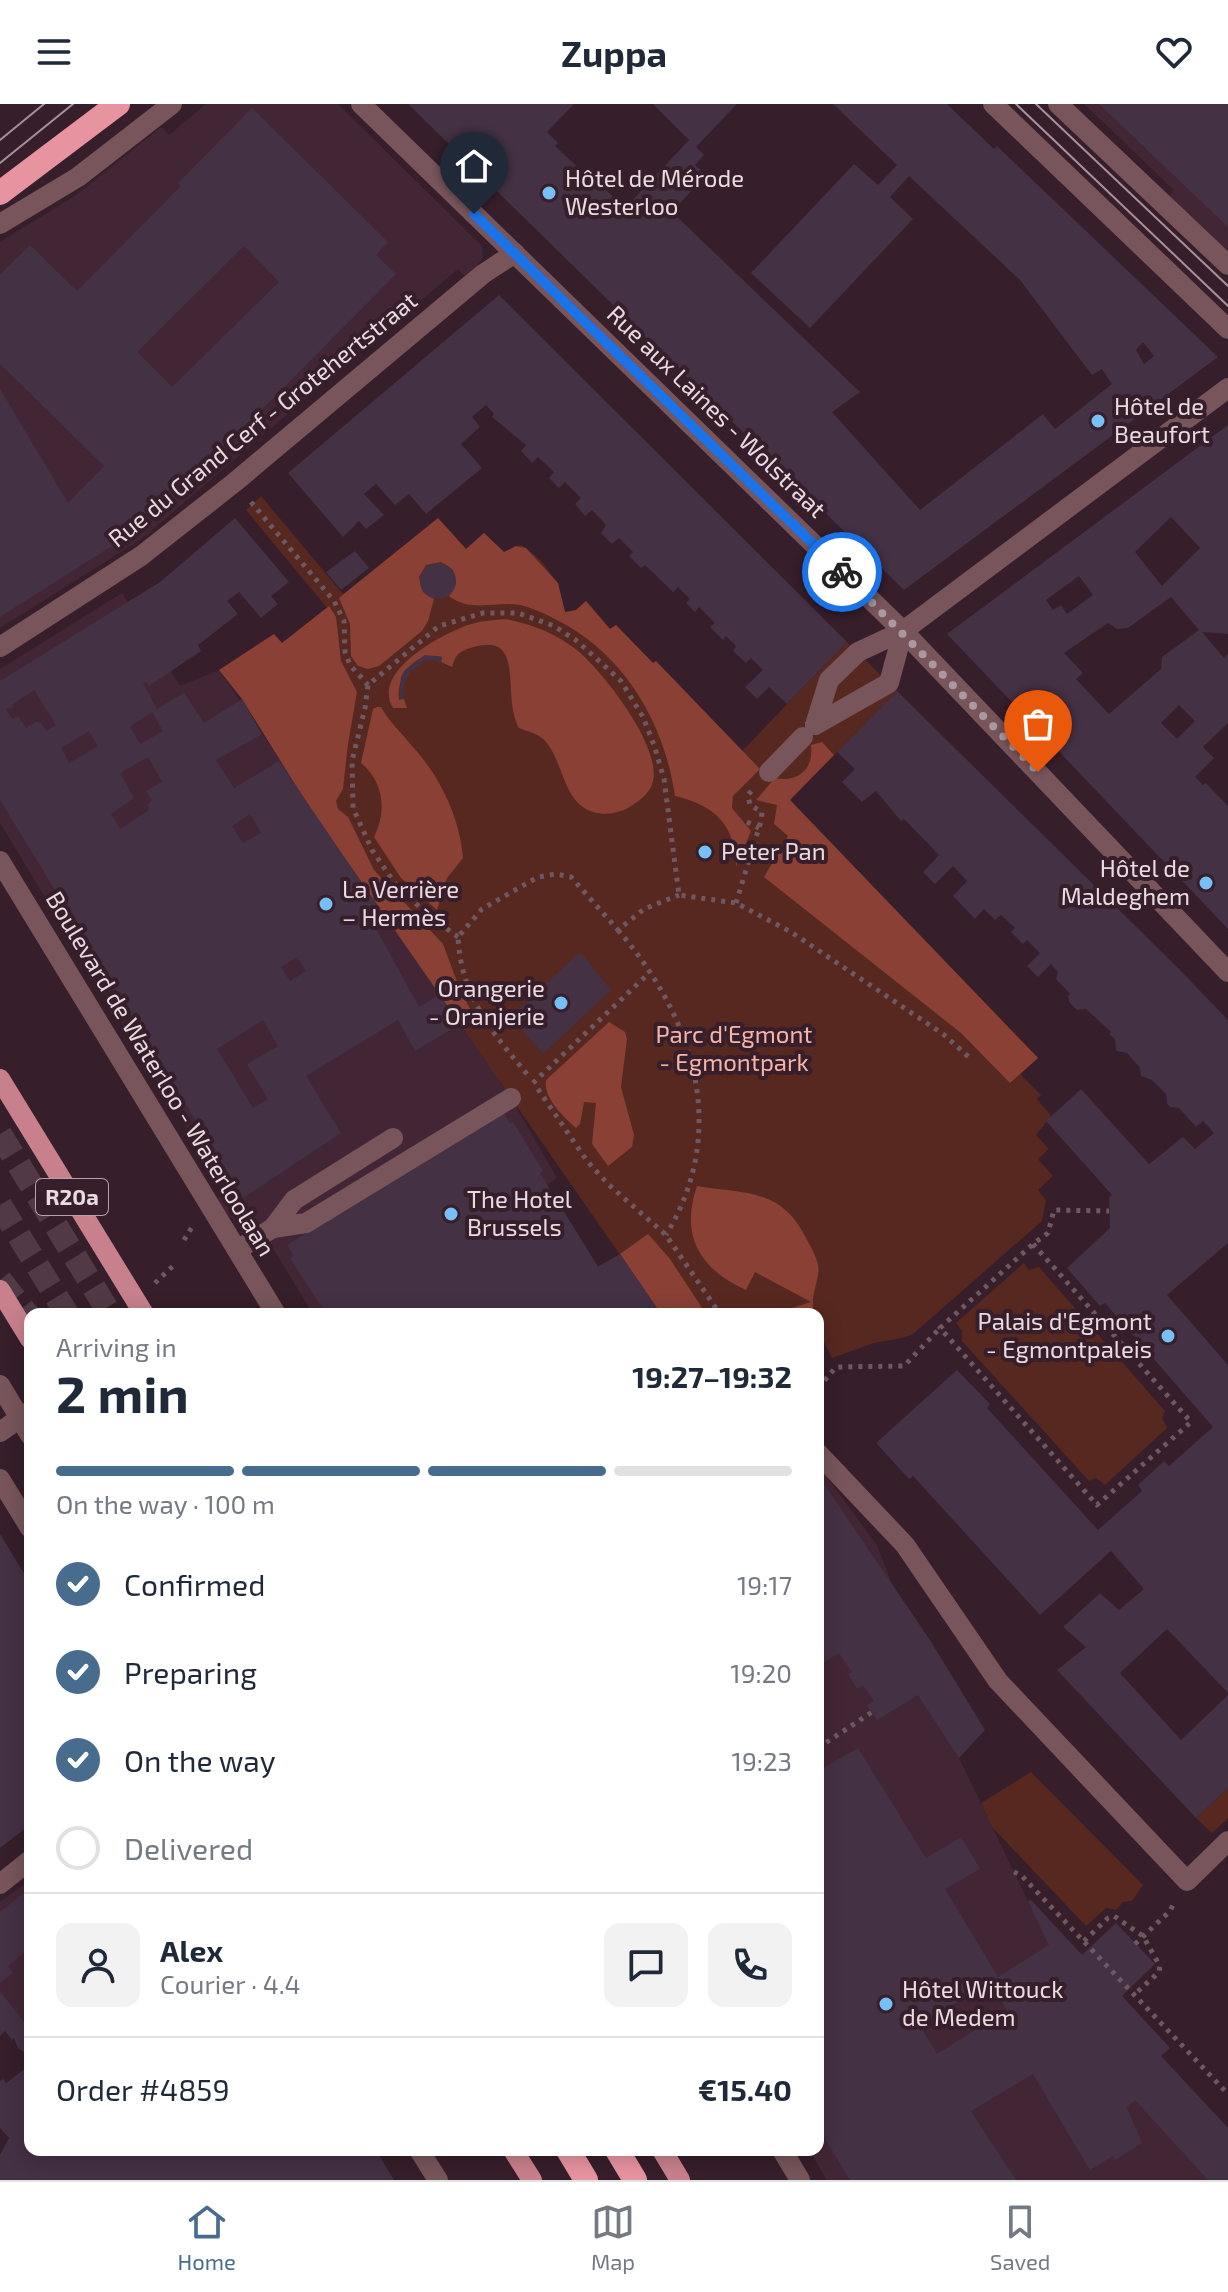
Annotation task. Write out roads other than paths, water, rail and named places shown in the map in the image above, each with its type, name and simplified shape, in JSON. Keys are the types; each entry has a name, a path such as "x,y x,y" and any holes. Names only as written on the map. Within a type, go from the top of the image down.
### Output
{"highway":[{"path":"0,193 118,104"},
{"path":"572,2156 586,2180"},
{"path":"621,2156 637,2180"}],"main road":[{"name":"R20a","path":"0,1079 140,1308"},
{"path":"0,1290 24,1329"},
{"path":"517,2156 532,2180"},
{"path":"629,2156 637,2180"},
{"path":"666,2156 680,2180"}],"street":[{"path":"0,224 78,177 172,104"},
{"name":"Rue aux Laines - Wolstraat","path":"361,104 903,631 1228,972"},
{"path":"993,104 1228,329"},
{"path":"1058,104 1228,265"},
{"name":"Rue du Grand Cerf - Grotehertstraat","path":"0,647 141,556 235,482 483,274 515,253"},
{"path":"903,631 889,683 815,725 829,680 858,652 903,631 1228,388"},
{"path":"763,777 803,737"},
{"name":"Boulevard de Waterloo - Waterloolaan","path":"0,861 272,1308"},
{"path":"273,1228 306,1223 511,1098"},
{"path":"237,1250 273,1228 294,1200 393,1138"},
{"path":"0,1385 24,1417"},
{"path":"0,1432 24,1422"},
{"path":"824,1459 905,1545 998,1681 1187,1881 1228,1841"},
{"path":"0,1479 24,1518"},
{"path":"0,1884 24,1865"},
{"path":"423,2156 438,2180"},
{"path":"786,2156 800,2180"}],"tunnel":[{"path":"0,1134 106,1308"},
{"path":"0,1205 63,1308"},
{"path":"0,1280 24,1310"}],"tram line":[{"path":"0,140 44,104"},
{"path":"0,163 73,104"},
{"path":"1016,104 1228,306"},
{"path":"1036,104 1228,286"}],"place":[{"name":"Hôtel de Mérode Westerloo","path":"549,193"},
{"name":"Hôtel de Beaufort","path":"1098,421"},
{"name":"Peter Pan","path":"705,852"},
{"name":"Hôtel de Maldeghem","path":"1206,883"},
{"name":"La Verrière – Hermès","path":"326,904"},
{"name":"Orangerie - Oranjerie","path":"561,1003"},
{"name":"The Hotel Brussels","path":"451,1214"},
{"name":"Palais d'Egmont - Egmontpaleis","path":"1168,1336"},
{"name":"Hôtel Wittouck de Medem","path":"886,2004"}],"park label":[{"name":"Parc d'Egmont - Egmontpark","path":"734,1049"}]}
